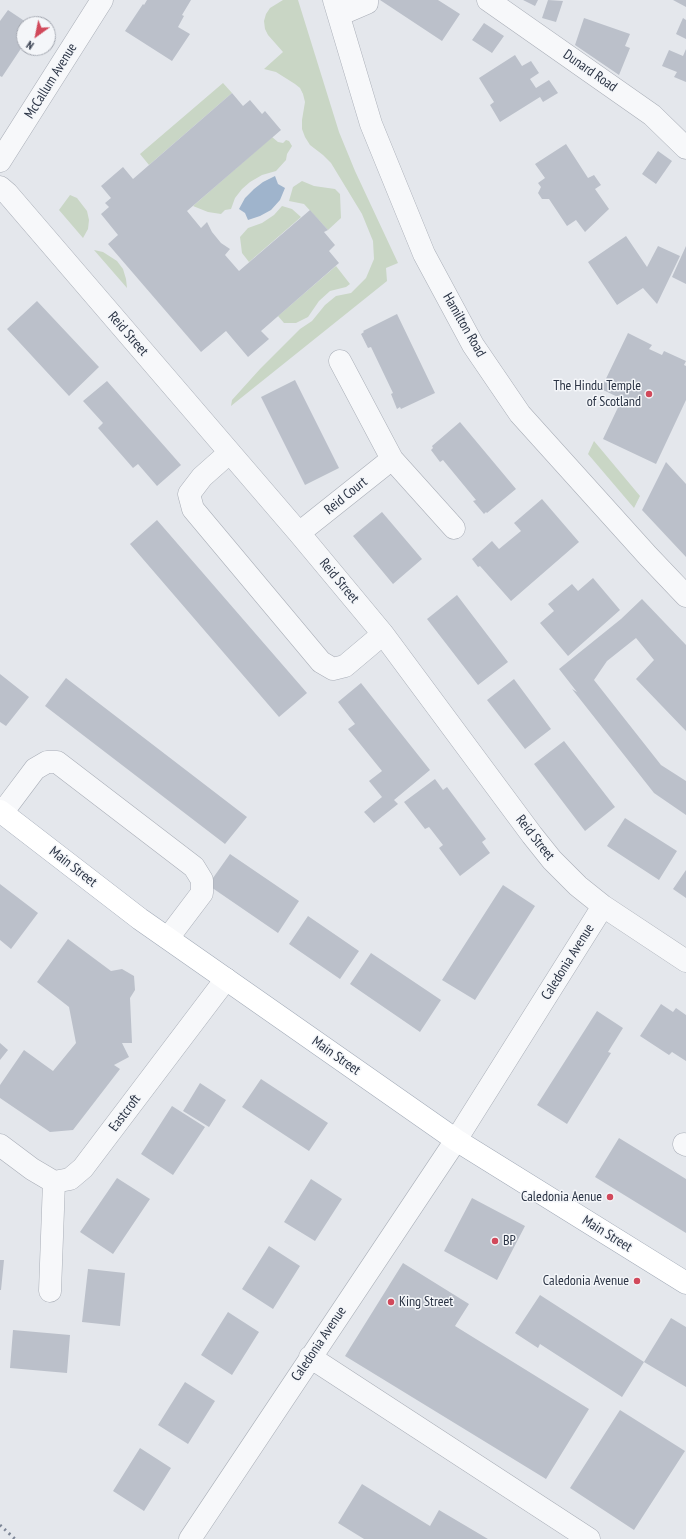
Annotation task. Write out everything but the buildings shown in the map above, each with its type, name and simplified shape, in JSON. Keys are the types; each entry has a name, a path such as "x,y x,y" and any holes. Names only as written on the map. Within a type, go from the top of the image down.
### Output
{"main road":[{"name":"Main Street","path":"1,812 140,919 456,1140 686,1283"}],"street":[{"name":"McCallum Avenue","path":"0,161 102,0"},
{"path":"336,8 367,4 367,0"},
{"name":"Dunard Road","path":"488,0 652,115 686,148"},
{"name":"Hamilton Road","path":"336,8 371,124 424,254 473,345 520,414 686,596"},
{"name":"Reid Street","path":"0,187 7,193 229,453 300,533 383,634 552,860 578,886 604,906 686,961"},
{"path":"340,361 392,459 454,528"},
{"path":"229,453 202,477 189,494 193,509 321,662 333,669 346,666 383,634"},
{"name":"Reid Court","path":"300,533 392,459"},
{"path":"1,812 35,770 47,762 57,762 64,767 194,867 202,880 202,892 168,938"},
{"name":"Caledonia Avenue","path":"190,1539 456,1140 604,906"},
{"name":"Eastcroft","path":"54,1182 70,1179 84,1168 226,980"},
{"path":"0,1145 32,1169 54,1182 50,1292"},
{"path":"310,1357 589,1539"}],"green space":[{"path":"283,0 298,0 339,132 355,171 398,263 386,268 387,281 231,406 232,400 260,369 300,329 312,321 325,305 336,296 351,293 366,278 374,259 373,241 362,214 331,163 310,145 305,137 302,129 302,120 305,102 300,88 276,72 264,69 283,52 268,35 265,29 264,21 270,8"},
{"path":"223,83 232,93 149,165 140,154"},
{"path":"272,137 278,142 283,143 286,140 289,141 292,146 287,154 286,160 276,171 262,175 250,182 235,198 231,209 225,210 221,214 208,212 193,206"},
{"path":"302,181 314,186 335,189 340,194 341,218 328,230 304,204 289,201 293,187"},
{"path":"70,195 77,198 87,211 89,220 88,229 83,238 59,210"},
{"path":"282,206 292,209 301,217 249,262 242,253 240,237 248,228 262,223 274,215"},
{"path":"94,250 103,252 117,261 123,269 127,288"},
{"path":"336,266 350,284 346,287 330,291 319,301 308,317 296,323 284,323 278,316"},
{"path":"594,441 640,496 634,508 588,454"}],"water":[{"path":"275,176 278,184 285,188 280,200 271,210 248,220 245,213 239,209 245,198 263,182"}],"railway":[{"path":"0,1525 15,1539"}],"place":[{"name":"The Hindu Temple of Scotland","path":"649,394"},
{"name":"Caledonia Aenue","path":"610,1197"},
{"name":"BP","path":"495,1241"},
{"name":"Caledonia Avenue","path":"637,1281"},
{"name":"King Street","path":"391,1302"}]}
